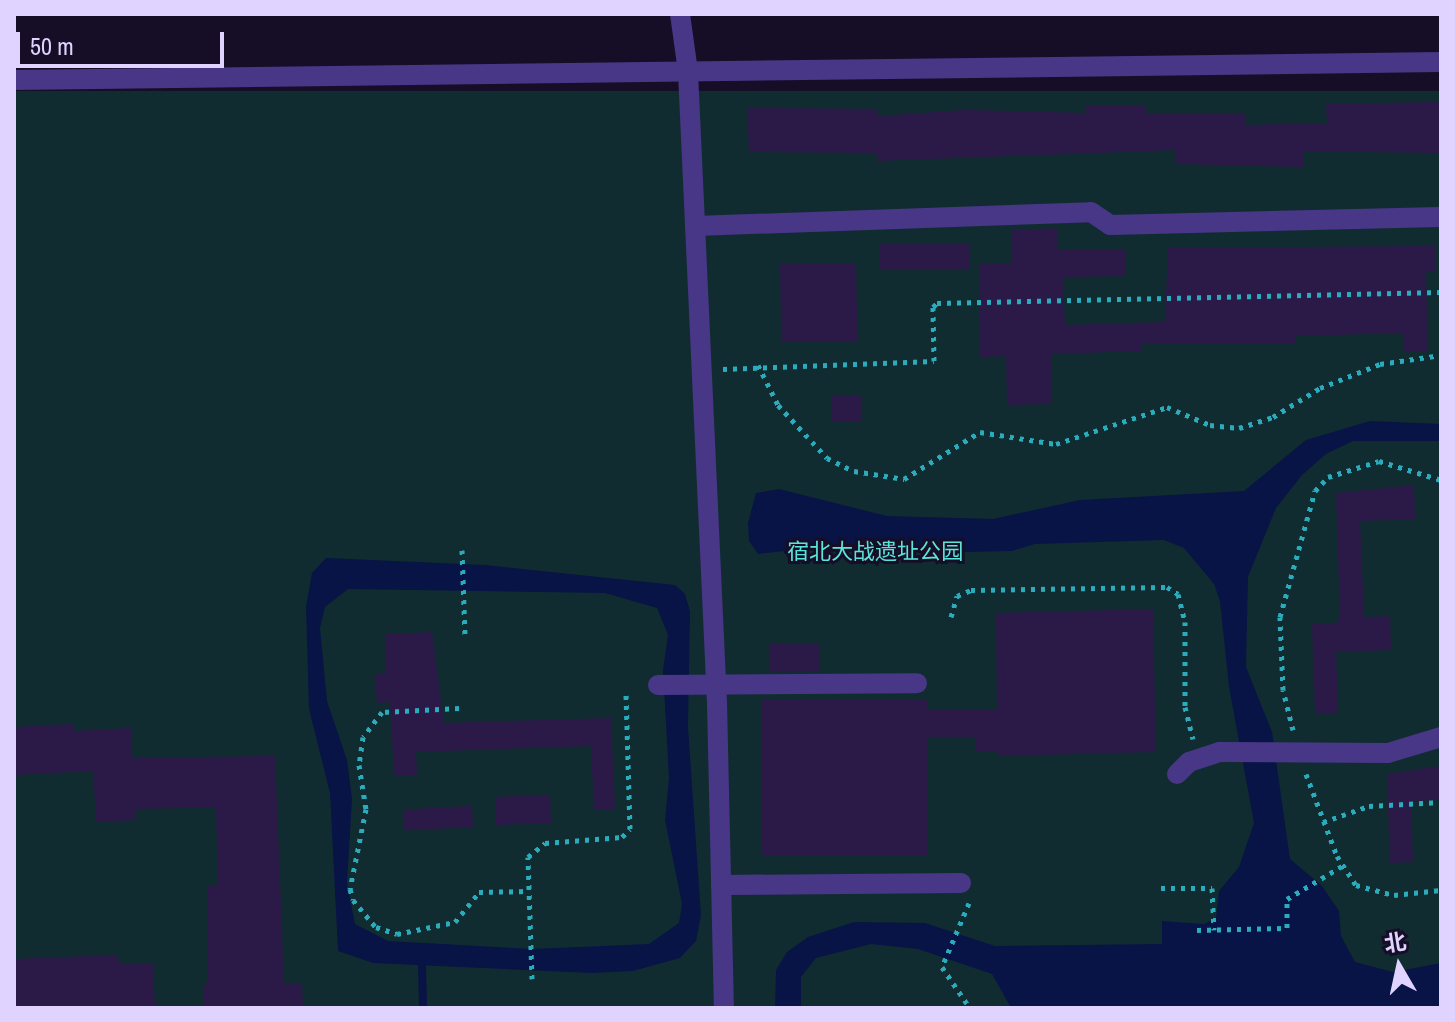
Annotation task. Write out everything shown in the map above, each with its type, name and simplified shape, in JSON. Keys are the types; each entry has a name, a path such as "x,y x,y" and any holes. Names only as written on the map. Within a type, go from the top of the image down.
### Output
{"street":[{"path":"680,14 688,72 716,684 724,1008"},
{"path":"14,80 1441,62"},
{"path":"695,226 1091,212 1110,225 1441,217"},
{"path":"658,685 917,683"},
{"path":"1177,774 1199,757 1219,752 1388,753 1441,737"},
{"path":"721,885 967,888"}],"path":[{"path":"702,371 758,365 934,361 933,307 937,303 1441,292"},
{"path":"758,365 778,405 827,458 854,471 904,479 980,432 1056,444 1167,407 1210,425 1239,428 1264,421 1320,388 1380,364 1441,355"},
{"path":"1441,480 1379,461 1328,477 1315,491 1280,617 1283,690 1299,753 1342,866 1356,885 1370,891 1394,895 1441,890"},
{"path":"462,550 465,635"},
{"path":"951,617 962,591 1167,587 1182,604 1185,707 1199,757"},
{"path":"532,979 528,857 545,843 628,834 626,695"},
{"path":"459,708 382,712 363,737 359,765 366,809 350,889 353,900 376,927 397,934 455,922 479,892 528,891"},
{"path":"1323,822 1369,806 1441,802"},
{"path":"1197,930 1287,928 1287,899 1342,866"},
{"path":"967,888 942,967 970,1008"},
{"path":"1161,888 1212,888 1214,930"}],"green space":[{"name":"宿北大战遗址公园","path":"14,91 1441,91 1441,1008 14,1008"}],"shaded area":[{"path":"1370,421 1441,424 1441,441 1353,441 1326,454 1302,475 1276,508 1248,577 1246,667 1272,732 1290,859 1322,886 1339,911 1341,936 1355,962 1393,972 1441,963 1441,1008 1011,1008 992,974 918,949 871,944 816,958 801,977 801,1008 775,1008 776,970 787,952 808,937 854,922 925,923 995,946 1162,944 1162,921 1204,924 1216,918 1219,891 1239,867 1254,823 1229,687 1220,601 1214,584 1184,548 1164,540 1035,544 1012,551 967,552 839,545 758,554 749,541 748,523 756,493 779,489 887,516 993,519 1080,500 1244,491 1306,440"},
{"path":"326,558 485,565 675,585 685,594 690,611 688,727 701,915 696,941 680,958 633,971 592,973 373,963 338,951 330,793 309,709 306,607 312,573","holes":["348,589 605,593 657,608 668,635 663,670 669,778 665,820 682,904 679,923 649,944 532,949 388,941 355,924 347,883 352,799 347,760 327,701 320,628 325,607"]}],"building":[{"path":"1441,102 1441,153 1304,151 1304,167 1176,164 1176,150 877,161 877,153 749,152 747,108 878,109 878,116 965,110 1085,113 1085,106 1145,106 1145,114 1245,113 1245,125 1327,123 1326,104"},
{"path":"1058,228 1058,250 1126,249 1126,276 1063,277 1065,325 1165,322 1168,248 1435,246 1435,271 1426,272 1428,351 1404,352 1404,333 1295,336 1295,343 1142,344 1142,351 1052,354 1052,404 1007,405 1006,356 980,357 979,263 1012,263 1011,230"},
{"path":"879,243 970,243 970,270 879,270"},
{"path":"856,263 857,341 781,342 780,264"},
{"path":"832,395 861,395 861,422 832,422"},
{"path":"1414,485 1415,519 1360,521 1364,617 1390,616 1391,650 1336,652 1338,713 1315,714 1312,624 1336,623 1340,618 1336,493"},
{"path":"1153,609 1156,752 998,756 998,751 975,751 975,738 927,738 927,856 761,856 761,700 928,700 928,709 997,709 996,613"},
{"path":"432,632 444,723 611,718 615,810 594,810 591,746 416,752 417,775 394,776 390,702 377,703 375,673 386,673 385,634"},
{"path":"769,643 819,643 819,671 769,671"},
{"path":"73,724 73,731 131,728 132,758 275,756 284,984 302,983 303,1008 203,1008 203,985 208,984 207,885 218,885 216,807 135,809 136,820 96,822 93,771 14,775 14,727"},
{"path":"1441,766 1441,800 1411,801 1413,862 1390,863 1387,774"},
{"path":"550,795 551,823 496,825 495,797"},
{"path":"472,806 473,827 404,831 403,810"},
{"path":"118,955 119,964 153,963 155,1008 14,1008 14,959"}],"waterway":[{"path":"422,963 423,1008"}]}
